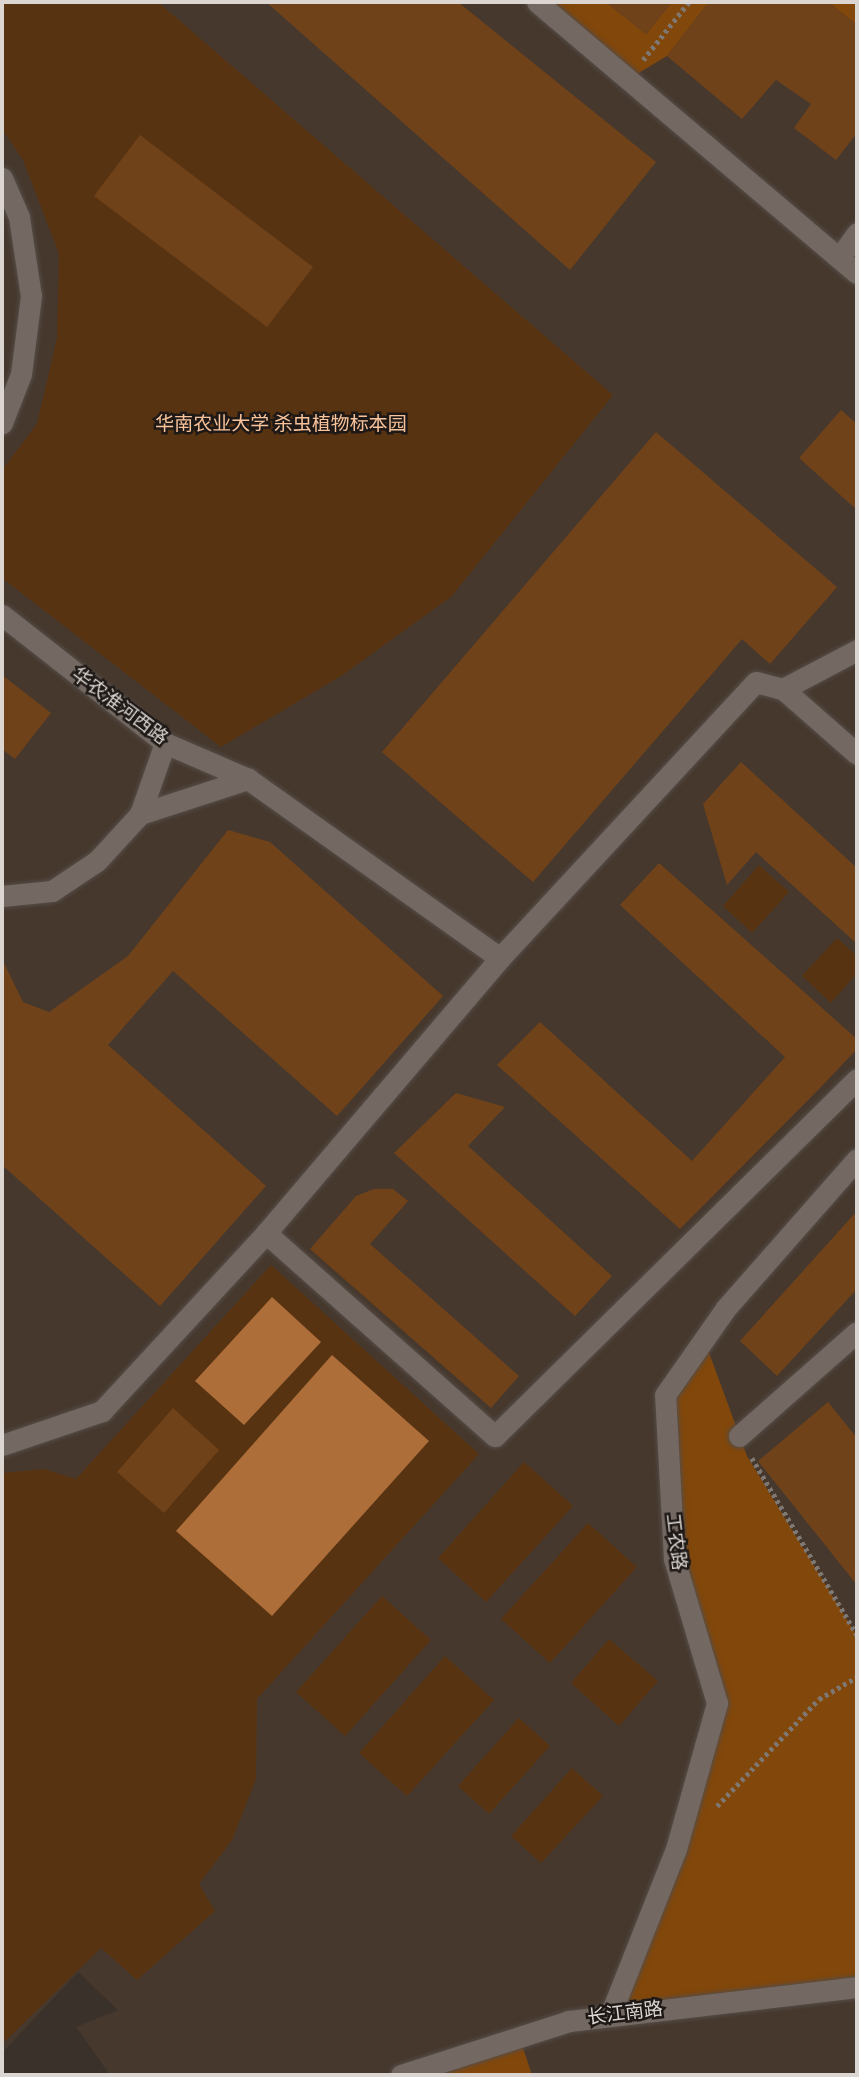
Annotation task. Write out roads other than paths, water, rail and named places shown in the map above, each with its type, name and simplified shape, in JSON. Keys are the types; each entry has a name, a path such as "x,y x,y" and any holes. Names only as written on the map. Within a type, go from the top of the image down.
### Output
{"street":[{"path":"537,2 857,272"},
{"path":"2,178 19,217 31,296 21,374 2,424"},
{"path":"839,258 857,233"},
{"name":"华农淮河西路","path":"2,615 165,743 248,779 500,958"},
{"path":"783,688 857,650"},
{"path":"2,1445 102,1410 266,1233 500,958 756,682 783,688 857,754"},
{"path":"2,896 52,891 97,861 140,814 165,743"},
{"path":"140,814 248,779"},
{"path":"266,1233 495,1436 857,1079"},
{"name":"工农路","path":"611,2013 676,1849 717,1703 674,1559 665,1395 726,1308 857,1159"},
{"path":"739,1436 857,1332"},
{"name":"长江南路","path":"401,2075 569,2021 611,2013 857,1987"}],"park label":[{"name":"华南农业大学 杀虫植物标本园","path":"281,424"}]}
